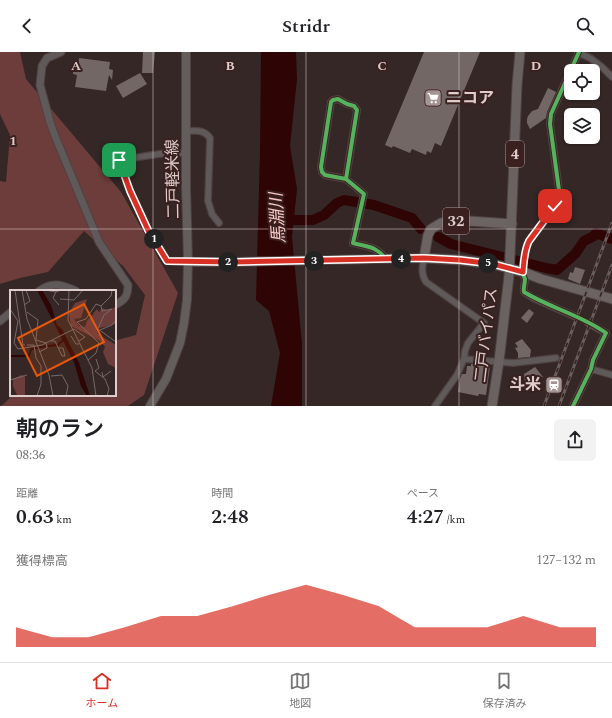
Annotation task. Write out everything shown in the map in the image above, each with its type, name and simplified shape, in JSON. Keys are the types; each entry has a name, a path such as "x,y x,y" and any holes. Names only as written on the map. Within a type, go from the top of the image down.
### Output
{"highway":[{"name":"二戸バイパス","path":"492,406 509,276 517,85 520,52"}],"main road":[{"name":"二戸軽米線","path":"150,406 166,379 180,343 187,300 186,52"},
{"name":"32","path":"424,258 428,235 431,229 441,223 468,221 512,224"},
{"path":"188,262 424,258 460,260 493,264 612,299"}],"street":[{"path":"61,52 47,58 42,66 40,85 55,136 99,242 128,285 128,293 121,302 116,304"},
{"path":"574,316 533,298 524,292 523,288 525,280 523,272 525,252 529,241 555,206 557,199 559,190 550,124 552,114 579,53 590,58 612,77"},
{"path":"346,179 358,110 354,106 338,99 331,102 321,167 322,172 325,175 346,179 364,194 353,243 373,248 380,252 386,259"},
{"path":"186,131 201,131 210,138 208,201 212,214 219,223"},
{"path":"186,153 166,153 119,160 130,191 148,230 167,261 188,262"},
{"path":"424,258 422,270 423,278 426,282 484,323 468,342 464,359 457,375 435,406"},
{"path":"40,290 44,287 56,284 66,286 74,290"},
{"path":"0,321 10,313"},
{"path":"573,406 606,333 588,323"},
{"path":"464,359 513,363 556,358"},
{"path":"591,369 612,374"}],"shaded area":[{"path":"0,52 20,52 26,79 121,192 178,293 144,395 128,406 1,406 11,396 116,396 116,340 136,335 145,295 123,266 84,231 48,272 0,284 0,181 6,182 10,135 0,114"}],"water":[{"name":"馬淵川","path":"261,52 296,52 297,79 290,146 297,189 292,237 302,344 302,406 271,406 280,353 269,311 256,300"}],"building":[{"path":"143,52 155,52 153,73 142,73"},
{"name":"ニコア","path":"424,52 480,52 441,146 435,143 431,153 427,151 426,155 412,149 410,153 393,146 392,148 385,145"},
{"path":"79,58 110,62 109,69 113,70 112,80 109,75 106,91 75,87 77,75 73,74 73,69 78,70"},
{"path":"140,73 147,84 123,98 116,86"},
{"path":"548,88 556,92 547,112 546,118 530,129 527,123 528,116 532,111 538,109"},
{"path":"575,267 585,270 580,284 568,279 570,272 573,273"},
{"path":"529,309 534,313 527,323 521,318"},
{"path":"522,339 531,350 530,357 518,358 518,353 515,348 518,347 515,343"},
{"path":"471,364 490,366 486,395 479,394 478,396 458,392 460,378 462,374 466,374 467,366 471,366"},
{"path":"535,367 543,377 525,382 524,374"}],"waterway":[{"name":"馬淵川","path":"281,220 313,220 324,215 337,203 344,200 374,205 412,218 421,229"},
{"path":"438,237 451,244 557,270 575,254 584,241 594,236 596,233 612,239"}],"tunnel":[{"path":"574,316 588,323"}],"railway":[{"path":"544,406 612,223"},
{"path":"559,406 612,265"}],"cycle path":[{"path":"573,406 606,333 586,321 544,303 524,292 525,279 523,269 524,257 529,241 555,206 557,199 559,190 550,124 551,114 579,52"},
{"path":"346,179 325,175 322,172 321,167 331,102 338,99 354,106 357,110 346,179 364,194 353,243 375,249 386,259"}],"place":[{"name":"ニコア","path":"433,98"},
{"name":"斗米","path":"554,385"}],"route":[{"path":"119,160 130,191 148,230 167,261 235,262 424,258 493,264 523,272 525,252 529,241 555,206"}]}
